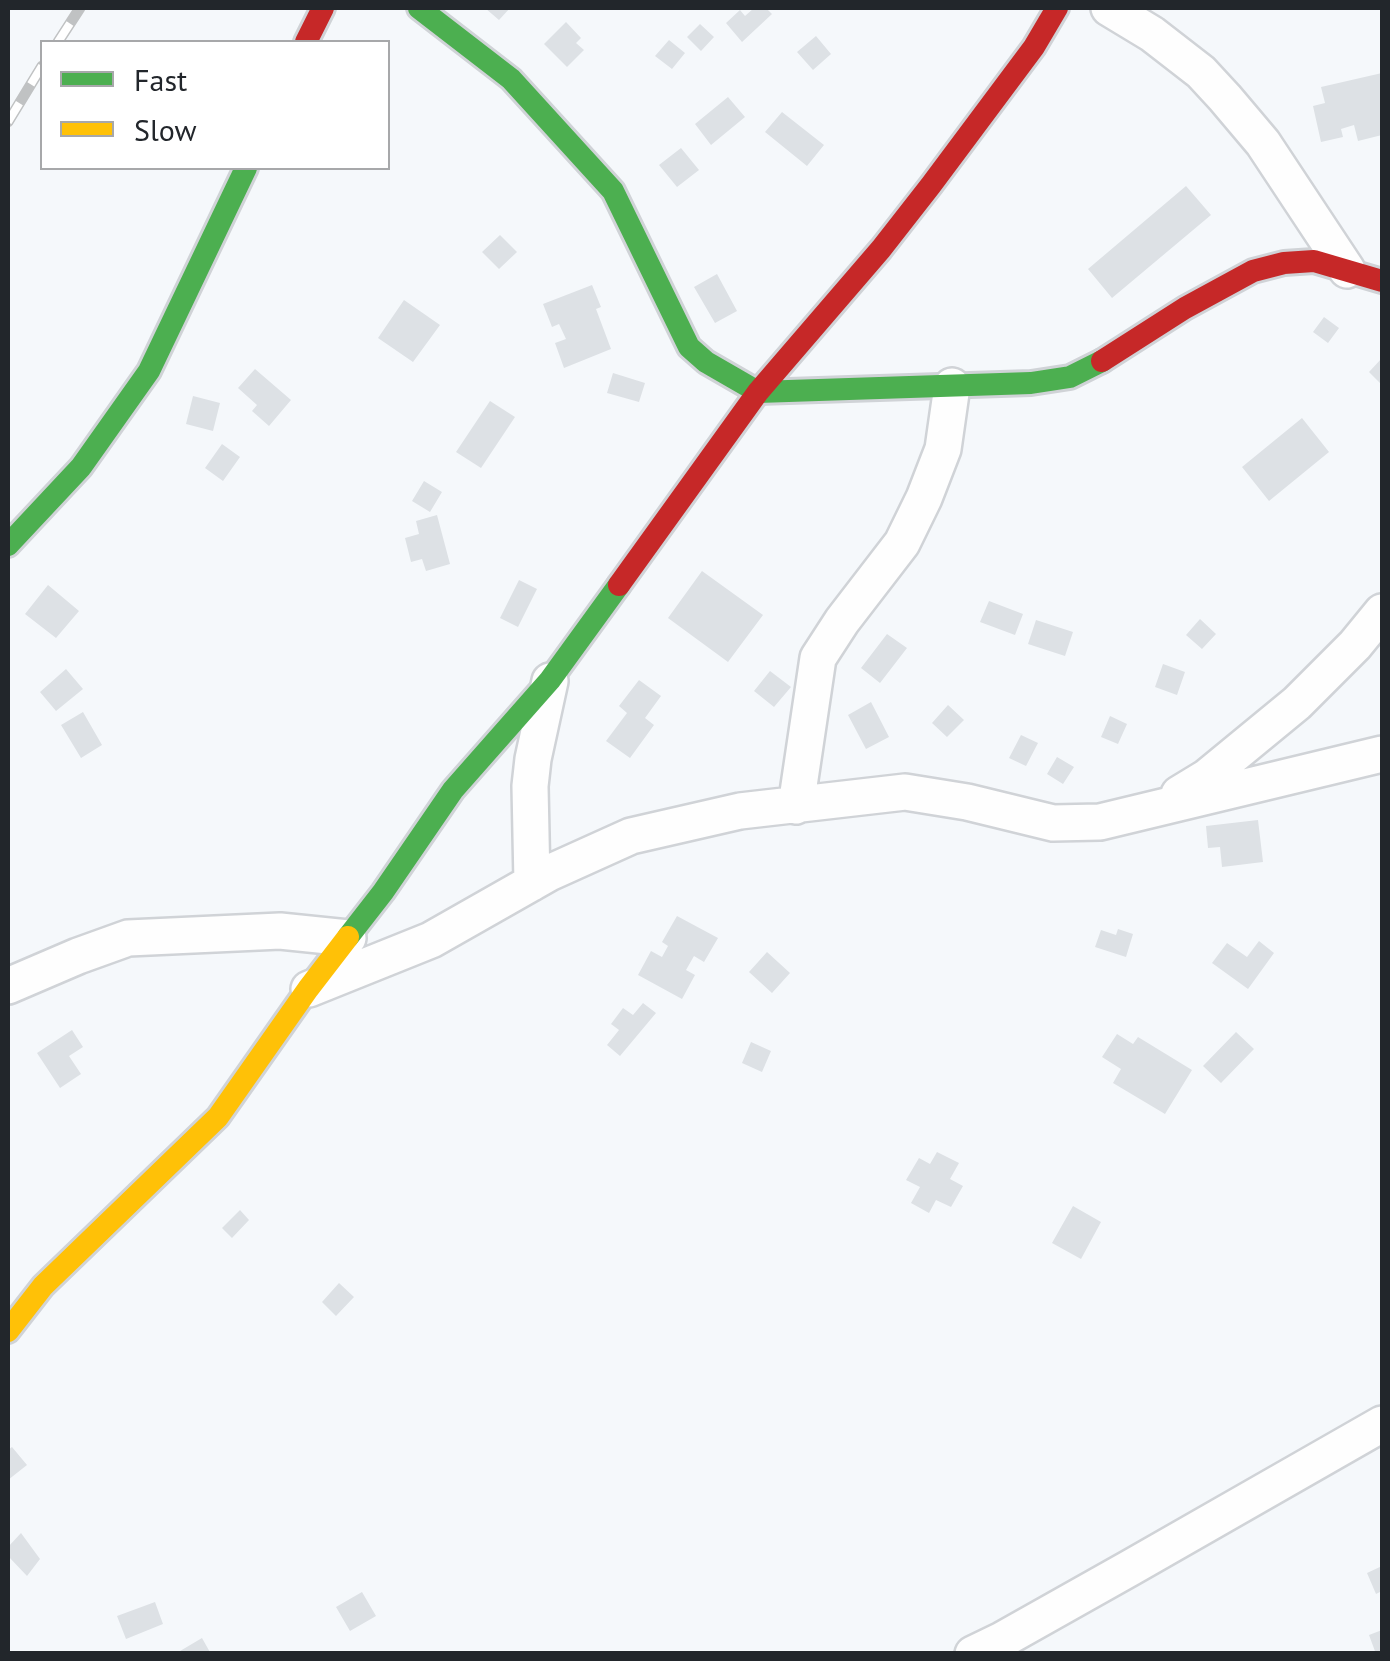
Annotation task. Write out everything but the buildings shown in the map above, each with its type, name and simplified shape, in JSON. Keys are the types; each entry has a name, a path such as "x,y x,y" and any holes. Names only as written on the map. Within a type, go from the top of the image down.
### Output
{"street":[{"path":"307,40 323,8"},
{"path":"418,8 511,79 613,191 688,347 758,392 1030,383 1070,377 1115,355 1185,308 1253,271 1314,260 1382,281"},
{"path":"8,1331 43,1286 218,1116 453,790 550,680 758,392 931,185 1034,47 1057,8"},
{"path":"1110,8 1201,72 1226,98 1264,142 1347,270"},
{"path":"8,544 80,467 149,371 245,170"},
{"path":"796,806 818,658 902,543 943,449 952,386"},
{"path":"1156,807 1208,777 1296,704 1382,612"},
{"path":"532,883 530,786 550,680"},
{"path":"308,989 431,940 532,883 632,836 740,812 904,792 1053,822 1100,822 1382,754"},
{"path":"8,986 128,938 280,930 348,938"},
{"path":"972,1654 1382,1424"}],"railway":[{"path":"59,40 80,8"},
{"path":"8,122 40,69"}],"traffic: fast":[{"path":"419,8 511,79 613,191 689,347 706,362 758,392 1031,383 1070,377 1102,361"},
{"path":"8,545 81,467 149,371 245,170"},
{"path":"348,937 453,790 550,680 619,585"}],"traffic: slow":[{"path":"8,1331 43,1286 218,1117 348,937"}],"traffic: jam":[{"path":"307,40 323,8"},
{"path":"619,585 758,392 931,185 1034,47 1057,8"},
{"path":"1102,361 1185,308 1253,271 1314,261 1382,281"}]}
